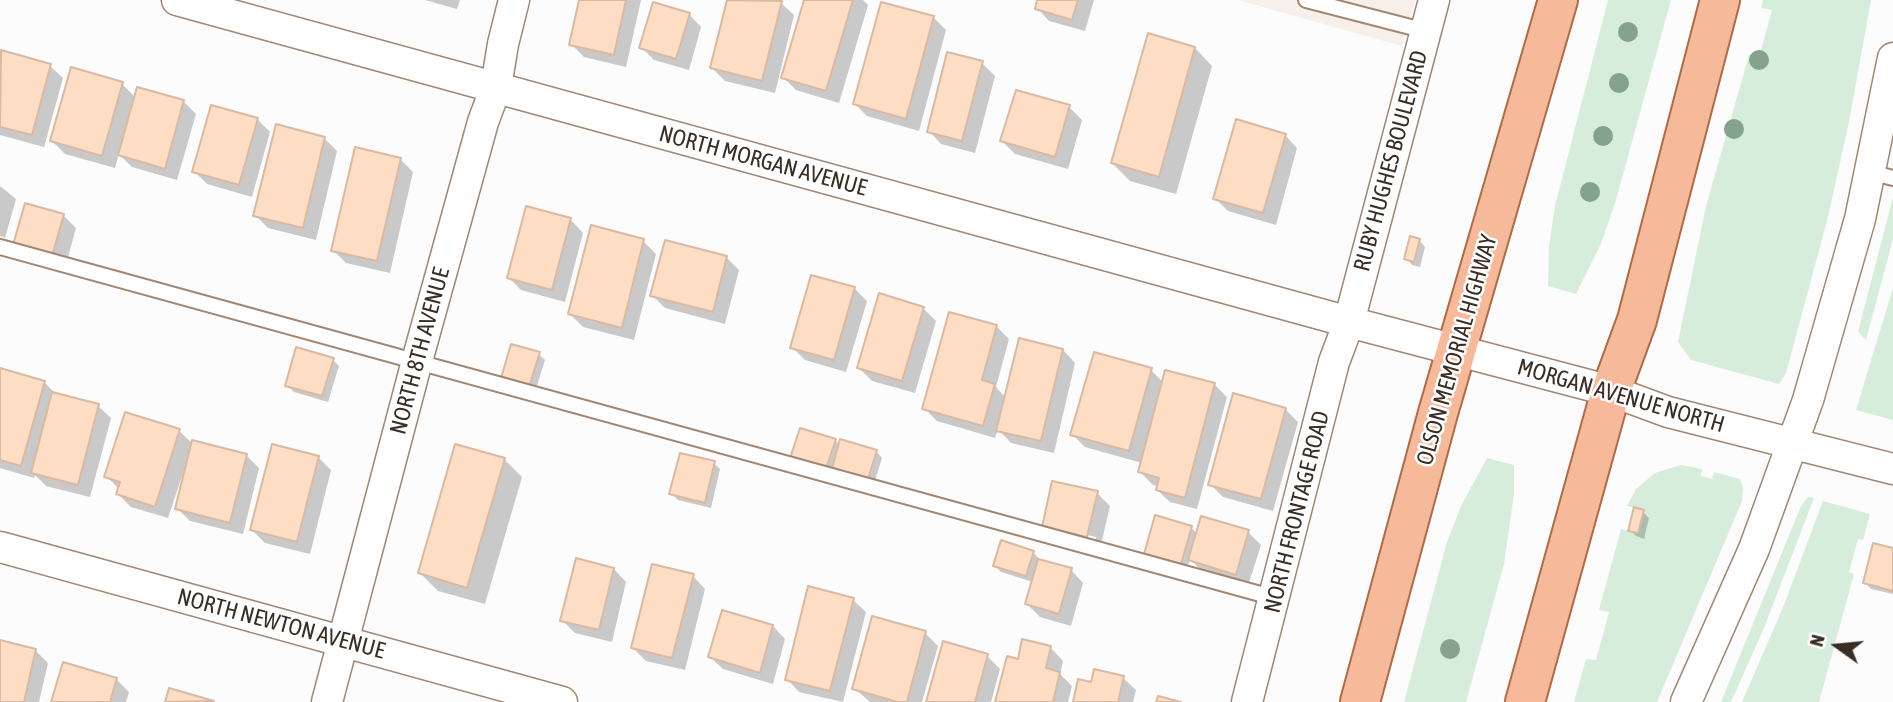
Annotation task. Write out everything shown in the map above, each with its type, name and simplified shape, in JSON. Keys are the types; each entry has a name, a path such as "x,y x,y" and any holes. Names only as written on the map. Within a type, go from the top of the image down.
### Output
{"main road":[{"name":"OLSON MEMORIAL HIGHWAY","path":"1360,702 1438,412 1558,0"},
{"path":"1525,702 1611,391 1637,320 1720,0"}],"street":[{"name":"NORTH MORGAN AVENUE","path":"177,0 1349,322"},
{"name":"NORTH 8TH AVENUE","path":"327,702 417,361 483,122 496,87 514,0"},
{"name":"RUBY HUGHES BOULEVARD","path":"1349,322 1434,0"},
{"path":"1686,702 1754,549 1820,360 1860,219 1881,175 1893,58"},
{"name":"MORGAN AVENUE NORTH","path":"1349,322 1611,391 1668,412 1893,470"},
{"name":"NORTH FRONTAGE ROAD","path":"1247,702 1334,362 1349,322"},
{"name":"NORTH NEWTON AVENUE","path":"0,547 562,702"}],"lane":[{"path":"1306,0 1426,31"},
{"path":"0,247 1275,598"}],"shaded area":[{"path":"1238,0 1415,0 1402,46"}],"green space":[{"path":"1608,0 1671,0 1616,200 1601,244 1576,294 1548,286 1549,246 1555,206"},
{"path":"1763,0 1871,0 1849,122 1828,217 1786,373 1779,384 1691,360 1678,342 1706,206 1749,55 1759,57 1772,10 1761,8"},
{"path":"1893,197 1893,239 1866,340 1858,332"},
{"path":"1893,288 1893,420 1856,410"},
{"path":"1487,458 1514,465 1514,494 1504,564 1466,702 1404,702 1447,542 1461,506"},
{"path":"1681,465 1702,469 1701,476 1712,479 1714,472 1740,479 1743,488 1742,501 1657,702 1574,702 1586,659 1596,660 1609,612 1599,610 1621,529 1638,533 1644,510 1627,506 1636,489 1655,473"},
{"path":"1808,497 1814,498 1764,628 1731,702 1721,702 1801,506"},
{"path":"1823,501 1870,514 1863,540 1858,539 1849,572 1854,574 1819,702 1742,702 1784,605"}],"building":[{"path":"579,0 626,0 614,55 569,45"},
{"path":"727,0 782,1 762,81 710,68"},
{"path":"804,0 853,0 826,91 781,78"},
{"path":"1037,0 1078,0 1072,20 1035,9"},
{"path":"653,2 690,13 676,59 639,48"},
{"path":"881,2 934,16 906,119 853,104"},
{"path":"1148,33 1195,47 1159,177 1111,163"},
{"path":"1,50 51,64 32,135 0,127"},
{"path":"947,52 983,61 962,141 927,132"},
{"path":"71,67 123,82 102,156 50,141"},
{"path":"137,87 184,100 165,169 118,155"},
{"path":"1016,90 1070,105 1055,157 1000,141"},
{"path":"211,105 258,118 239,185 192,172"},
{"path":"1236,119 1286,134 1263,213 1213,199"},
{"path":"276,124 325,137 303,228 253,216"},
{"path":"355,147 401,158 377,261 331,251"},
{"path":"25,203 64,214 52,256 13,245"},
{"path":"526,206 571,218 552,290 507,278"},
{"path":"591,225 644,239 622,328 568,314"},
{"path":"1410,236 1420,239 1414,262 1404,259"},
{"path":"665,240 727,256 713,312 650,296"},
{"path":"811,275 855,287 834,360 790,348"},
{"path":"879,293 924,307 902,381 857,368"},
{"path":"949,312 997,325 982,380 995,384 983,426 922,409"},
{"path":"1019,338 1063,349 1041,441 996,431"},
{"path":"511,344 540,352 529,387 501,378"},
{"path":"296,347 334,358 322,396 285,386"},
{"path":"1094,352 1152,368 1129,451 1070,435"},
{"path":"0,368 45,381 21,466 0,460"},
{"path":"1165,370 1215,383 1185,498 1156,490 1159,478 1138,472"},
{"path":"52,392 99,404 78,485 31,473"},
{"path":"1233,393 1286,408 1261,499 1208,485"},
{"path":"125,412 180,429 155,507 116,494 120,482 104,477"},
{"path":"800,428 836,439 826,469 790,458"},
{"path":"840,439 877,450 868,479 832,468"},
{"path":"192,440 247,454 230,523 175,509"},
{"path":"272,444 319,456 297,542 250,530"},
{"path":"455,444 505,458 467,588 418,573"},
{"path":"680,453 715,461 705,503 669,494"},
{"path":"1052,481 1098,491 1087,537 1042,527"},
{"path":"1634,507 1644,510 1638,533 1628,531"},
{"path":"1155,515 1192,526 1181,564 1144,554"},
{"path":"1201,516 1249,530 1236,575 1188,560"},
{"path":"1001,540 1034,551 1026,576 993,566"},
{"path":"1873,543 1893,548 1893,591 1863,583"},
{"path":"576,558 614,568 599,630 560,621"},
{"path":"1038,559 1072,568 1059,614 1025,604"},
{"path":"652,564 694,574 672,658 631,648"},
{"path":"808,586 854,598 830,691 785,680"},
{"path":"722,610 773,625 760,673 708,657"},
{"path":"872,616 926,631 907,702 852,689"},
{"path":"1022,639 1051,646 1046,668 1060,672 1053,702 995,702 1007,656 1018,659"},
{"path":"0,640 36,649 24,702 0,702"},
{"path":"943,641 988,654 975,702 926,702"},
{"path":"63,662 117,678 110,702 51,702"},
{"path":"1094,669 1124,676 1118,702 1073,702 1078,679 1091,682"},
{"path":"169,688 214,701 165,702"},
{"path":"1158,696 1181,702 1156,702"}]}
